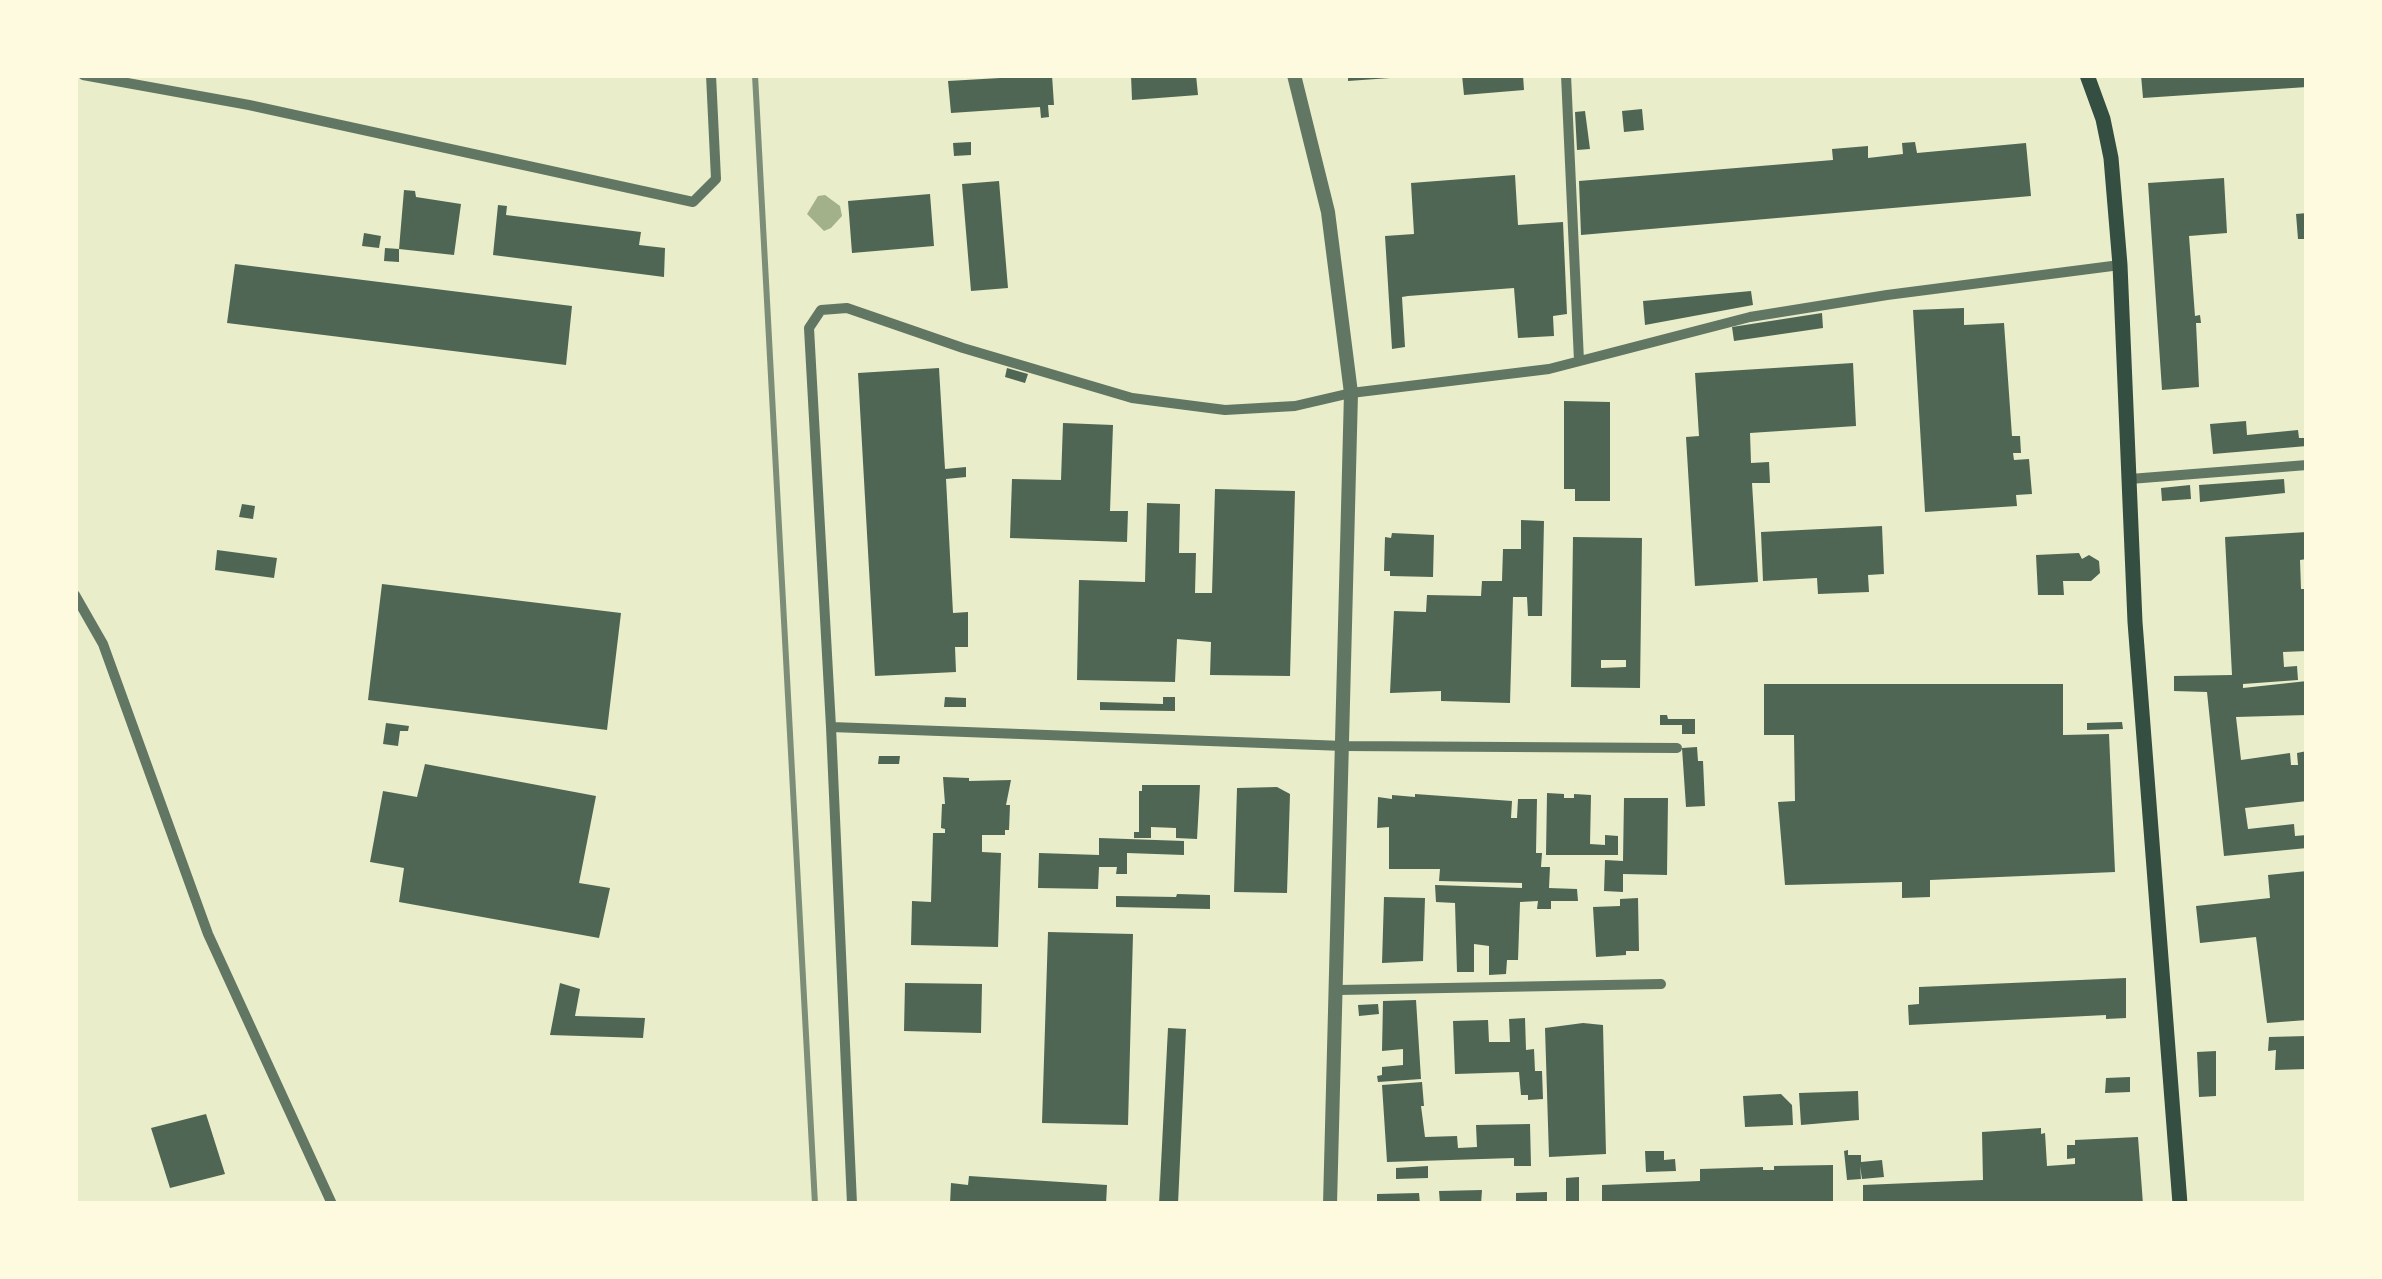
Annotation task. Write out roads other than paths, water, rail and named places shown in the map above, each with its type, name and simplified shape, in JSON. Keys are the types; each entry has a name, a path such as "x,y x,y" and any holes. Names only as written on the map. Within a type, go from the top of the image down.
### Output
{"main road":[{"path":"2088,75 2111,158 2120,264 2135,622 2180,1204"}],"street":[{"path":"83,75 249,105 693,202 716,178 711,75"},
{"path":"1294,75 1328,212 1351,393 1330,1204"},
{"path":"1566,75 1579,361"},
{"path":"852,1204 809,328 821,310 847,308 963,348 1132,398 1225,410 1295,406 1351,393 1549,369 1750,318 2120,264"},
{"path":"2130,479 2307,465"},
{"path":"75,596 103,644 208,934 332,1204"},
{"path":"831,726 1344,746 1677,748"},
{"path":"1338,990 1661,984"}],"railway":[{"path":"755,75 815,1204"}]}
